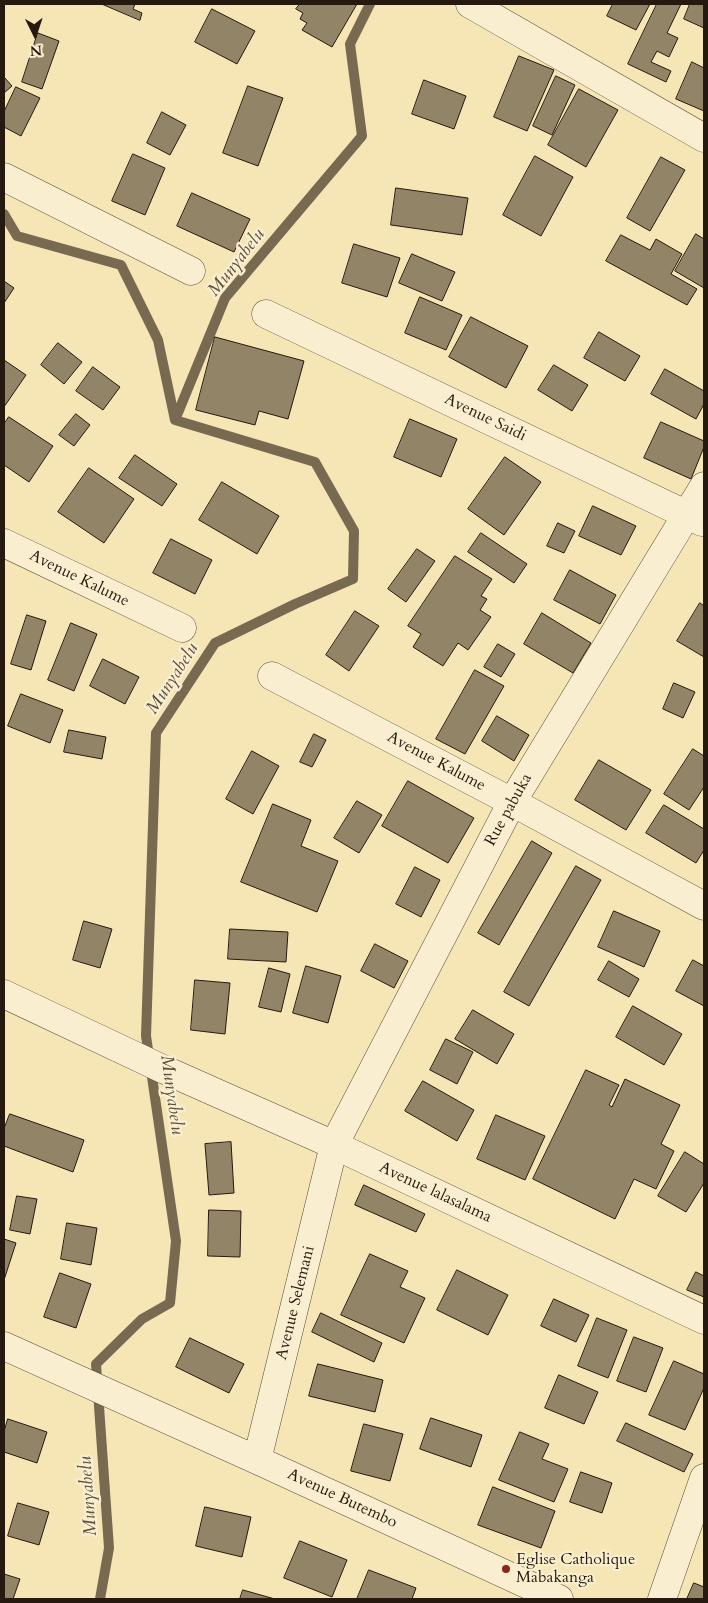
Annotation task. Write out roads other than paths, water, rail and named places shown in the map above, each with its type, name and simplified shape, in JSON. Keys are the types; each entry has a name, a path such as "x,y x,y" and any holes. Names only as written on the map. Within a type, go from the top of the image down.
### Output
{"street":[{"path":"470,4 704,138"},
{"path":"4,177 191,271"},
{"name":"Avenue Saidi","path":"266,314 696,519"},
{"name":"Rue pabuka","path":"334,1145 512,802 696,519 704,486"},
{"name":"Avenue Kalume","path":"4,543 182,628"},
{"name":"Avenue Kalume","path":"272,676 512,802 704,906"},
{"name":"Avenue lalasalama","path":"4,994 164,1070 334,1145 704,1320"},
{"name":"Avenue Selemani","path":"257,1460 334,1145"},
{"name":"Avenue Butembo","path":"4,1346 559,1599"},
{"path":"662,1599 704,1478"}],"waterway":[{"name":"Munyabelu","path":"100,1599 109,1548 96,1364 142,1319 170,1303 176,1241 146,1036 156,733 215,643 295,604 353,579 354,531 315,462 175,420 225,298 362,136 350,44 370,4"},
{"path":"4,214 17,236 121,265 158,340 175,420"}],"place":[{"name":"Eglise Catholique Mabakanga","path":"506,1569"}]}
